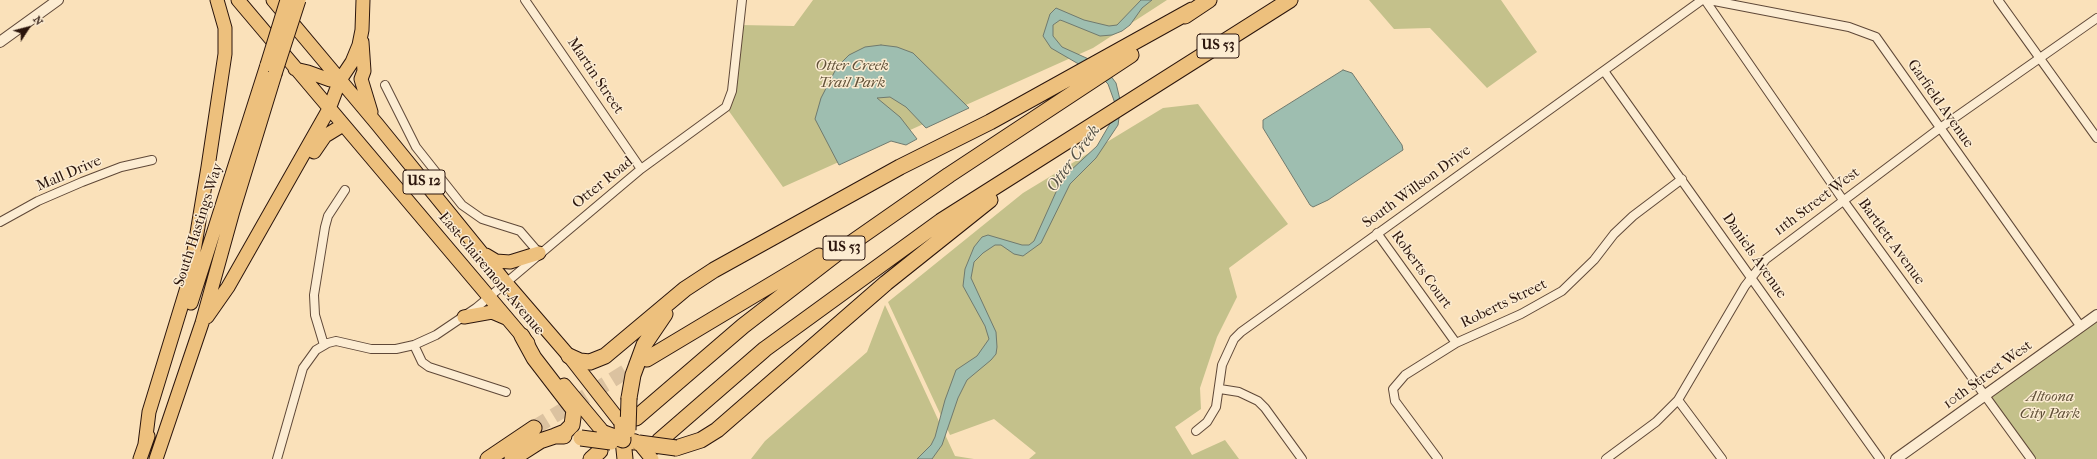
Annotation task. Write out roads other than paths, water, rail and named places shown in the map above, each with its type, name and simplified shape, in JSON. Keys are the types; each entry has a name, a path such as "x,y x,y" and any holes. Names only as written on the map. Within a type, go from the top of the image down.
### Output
{"highway":[{"path":"569,356 580,361 588,362 605,356 685,289 733,260 900,167 990,122 1062,91 1148,40 1209,0"},
{"name":"US 53","path":"672,447 717,389 808,316 941,221 1290,0"},
{"name":"US 53","path":"623,444 751,319 881,221 1062,91"},
{"path":"555,436 623,444 672,447 701,440 717,430 932,244 1066,143"},
{"path":"647,359 881,221"},
{"path":"623,444 629,398 636,365 644,345 657,324 675,305 733,260"},
{"path":"512,459 531,446 569,429 572,425 574,410 534,358 522,336"},
{"path":"488,459 534,428"}],"main road":[{"path":"145,444 149,412 189,281 208,167 225,54 225,28 217,0"},
{"name":"East Clairemont Avenue","path":"238,0 522,336 623,444"},
{"name":"East Clairemont Avenue","path":"273,0 378,124 507,284 569,356 610,408 623,444"},
{"name":"South Hastings Way","path":"156,459 202,323 271,69 287,0"},
{"name":"South Hastings Way","path":"140,459 271,69 299,0"},
{"path":"363,0 362,30 364,71 361,79 366,97 378,124"},
{"path":"202,323 228,287 277,204 329,109 340,80 352,62 362,30"},
{"path":"295,69 326,79 340,80"},
{"path":"277,204 325,136 343,125"},
{"path":"480,250 496,261 503,262 511,262 539,253"},
{"path":"464,317 492,312 507,318"}],"street":[{"path":"0,42 58,0"},
{"name":"Martin Street","path":"525,0 641,169"},
{"name":"Otter Road","path":"324,345 339,342 365,348 384,350 414,345 436,335 464,317 507,284 539,253 641,169 726,107 732,91 742,0"},
{"name":"South Willson Drive","path":"1196,431 1212,415 1219,400 1225,359 1234,340 1241,332 1377,233 1704,0"},
{"name":"Bartlett Avenue","path":"1704,0 1843,200 2031,459"},
{"name":"Garfield Avenue","path":"1709,0 1849,27 1876,37 2081,326"},
{"path":"1998,0 2097,138"},
{"name":"11th Street West","path":"1606,459 1656,422 1678,400 1752,277 1766,259 1940,128 2097,18"},
{"name":"Daniels Avenue","path":"1604,71 1880,459"},
{"path":"385,85 416,147 465,208 482,219 520,231 539,253"},
{"name":"Mall Drive","path":"0,222 38,201 82,182 121,167 152,160"},
{"name":"Roberts Street","path":"1438,459 1395,401 1393,390 1406,375 1456,343 1521,314 1562,291 1594,260 1614,234 1633,216 1682,179"},
{"path":"278,459 303,368 312,353 324,345 315,315 314,295 324,227 330,212 345,190"},
{"name":"Roberts Court","path":"1377,233 1456,343"},
{"name":"10th Street West","path":"1896,459 2097,315"},
{"path":"414,345 422,362 430,367 506,392"},
{"path":"1220,389 1239,392 1258,401 1265,408 1302,459"},
{"path":"1678,400 1722,459"}],"tunnel":[{"path":"534,428 643,361"}],"park label":[{"name":"Otter Creek Trail Park","path":"852,74"},
{"name":"Altoona City Park","path":"2050,406"}],"water label":[{"name":"Otter Creek","path":"1074,159"}]}
